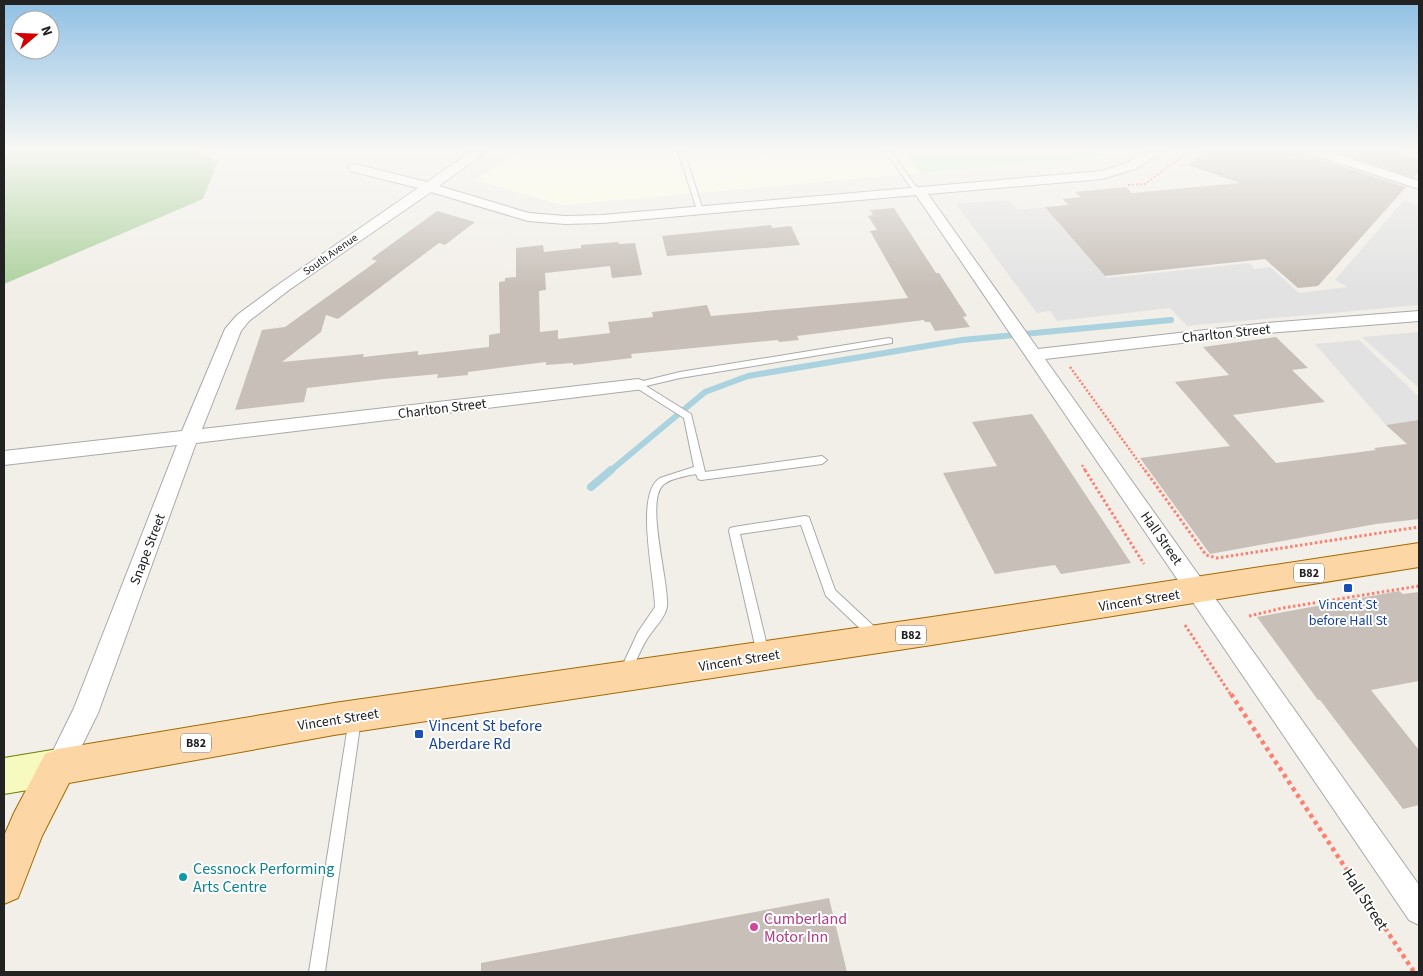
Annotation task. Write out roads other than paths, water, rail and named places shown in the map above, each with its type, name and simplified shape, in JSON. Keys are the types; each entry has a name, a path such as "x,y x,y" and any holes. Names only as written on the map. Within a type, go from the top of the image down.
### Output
{"main road":[{"name":"Vincent Street","path":"58,767 356,716 763,657 1419,555"},
{"path":"4,884 27,826 58,767"}],"street":[{"name":"South Avenue","path":"234,329 243,318 284,286 415,197"},
{"path":"461,197 528,217 565,220 864,197"},
{"name":"Hall Street","path":"923,197 1419,910"},
{"name":"Charlton Street","path":"1024,342 1057,353 1267,328 1419,316"},
{"name":"Snape Street","path":"58,767 85,713 189,437 234,329"},
{"name":"Charlton Street","path":"4,458 638,385"},
{"path":"4,776 58,767"}],"lane":[{"path":"696,197 700,210"},
{"path":"638,385 680,375 889,340"},
{"path":"638,385 681,411 690,421 701,476 822,460"},
{"path":"623,678 642,636 661,608 653,546 653,496 655,488 660,482 671,477 699,469"},
{"path":"763,657 734,531 805,520 830,593 880,639"},
{"path":"317,972 356,716"}],"waterway":[{"path":"609,472 705,392 748,376 962,340 1171,320"},
{"path":"591,487 611,470"}],"place":[{"name":"Vincent St before Hall St","path":"1348,588"},
{"name":"Vincent St before Aberdare Rd","path":"419,734"},
{"name":"Cessnock Performing Arts Centre","path":"183,877"},
{"name":"Cumberland Motor Inn","path":"754,927"}]}
